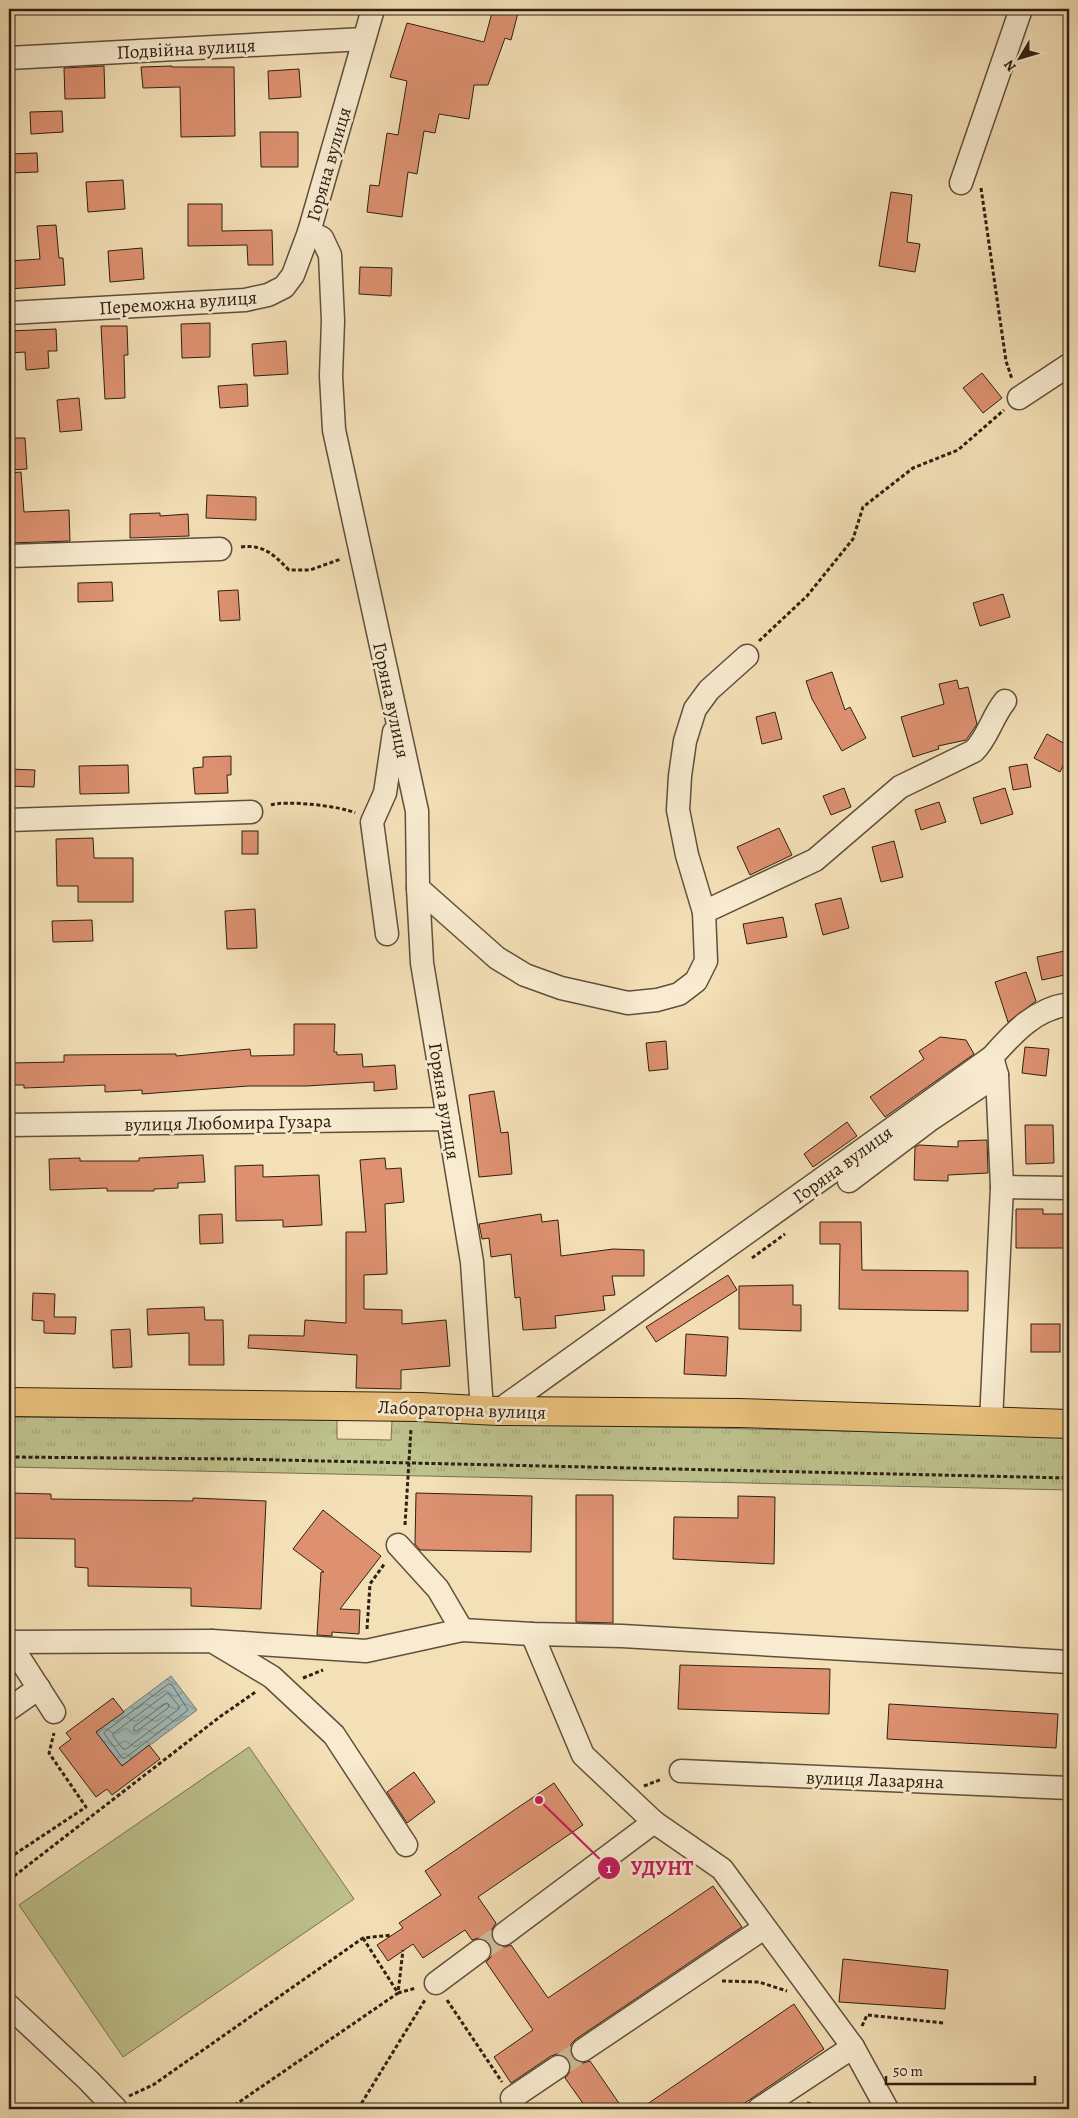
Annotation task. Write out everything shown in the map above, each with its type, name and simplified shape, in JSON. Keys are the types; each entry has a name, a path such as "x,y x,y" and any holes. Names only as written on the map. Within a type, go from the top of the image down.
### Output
{"main road":[{"name":"Лабораторна вулиця","path":"9,1402 420,1407 490,1411 740,1413 1069,1424"}],"street":[{"name":"Горяна вулиця","path":"373,9 309,232 322,238 330,255 333,321 331,376 334,430 417,811 418,888 422,963 472,1262 490,1411 995,1066"},
{"path":"971,183 1021,9"},
{"name":"Подвійна вулиця","path":"9,58 364,38"},
{"name":"Переможна вулиця","path":"9,312 245,300 268,295 284,287 294,275 309,232"},
{"path":"1019,398 1069,365"},
{"path":"9,556 220,549"},
{"path":"418,888 497,958 525,975 561,988 628,1003 657,1000 678,994 696,980 706,961 704,912 687,855 678,810 685,741 695,709 708,690 748,656"},
{"path":"704,912 815,860 900,787 974,751 983,742 996,713 1004,701"},
{"path":"387,934 372,822 385,792 396,720"},
{"path":"9,820 251,812"},
{"path":"849,1181 931,1119 995,1066 1019,1028 1037,1014 1058,1005 1069,1004"},
{"path":"991,1422 1002,1187 995,1066"},
{"name":"вулиця Любомира Гузара","path":"9,1125 448,1119"},
{"path":"1002,1187 1069,1188"},
{"path":"398,1545 438,1589 462,1630"},
{"path":"9,1642 212,1641 366,1651 462,1630 622,1636 1069,1662"},
{"path":"532,1634 582,1755 654,1822 722,1870 853,2047 887,2109"},
{"path":"212,1641 272,1677 334,1735 406,1845"},
{"path":"9,1642 54,1712"},
{"path":"9,1709 39,1688"},
{"name":"вулиця Лазаряна","path":"681,1771 1069,1788"},
{"path":"504,1934 654,1822"},
{"path":"583,2050 684,1980 764,1928"},
{"path":"436,1982 479,1951"},
{"path":"9,2006 19,2024 113,2106"},
{"path":"758,2109 853,2047"},
{"path":"512,2098 558,2067"}],"path":[{"path":"748,656 757,643 807,596 853,539 863,507 913,468 958,450 1019,398 1006,361 971,183"},
{"path":"220,549 251,546 272,553 289,570 310,570 361,552"},
{"path":"251,812 278,802 350,810 372,822"},
{"path":"366,1651 370,1584 405,1536 411,1436"},
{"path":"9,1458 236,1459 1069,1478"},
{"path":"9,1880 256,1691 283,1687 324,1669"},
{"path":"9,1858 86,1807 49,1753 54,1730 54,1712"},
{"path":"113,2106 153,2085 363,1938 392,1935"},
{"path":"363,1938 398,1993"},
{"path":"398,1993 403,1950"},
{"path":"684,1980 759,1982 778,1989 816,1998"},
{"path":"229,2109 398,1993 436,1982"},
{"path":"436,1982 512,2098"},
{"path":"358,2109 436,1982"},
{"path":"853,2047 867,2015 944,2023"}],"green space":[{"path":"9,1417 337,1420 337,1439 391,1440 392,1421 1069,1436 1069,1490 9,1467"},
{"path":"249,1747 354,1899 123,2057 19,1905"}],"water":[{"path":"171,1676 197,1710 122,1766 96,1732"}],"building":[{"path":"493,9 519,9 511,40 505,38 488,85 474,85 469,119 439,114 435,133 424,131 417,174 408,172 402,217 367,212 370,185 379,186 387,133 398,135 407,81 390,77 407,23 484,42"},
{"path":"104,66 105,98 65,99 64,68"},
{"path":"141,67 234,67 235,136 181,137 180,87 143,88"},
{"path":"299,69 301,97 269,99 268,71"},
{"path":"62,111 63,132 31,134 30,112"},
{"path":"260,132 298,132 298,167 261,167"},
{"path":"37,153 38,172 9,173 9,154"},
{"path":"123,180 125,209 88,212 86,182"},
{"path":"891,192 912,195 907,242 920,244 915,272 879,266"},
{"path":"188,204 222,204 222,231 272,230 273,265 248,265 247,245 188,246"},
{"path":"56,225 59,258 63,258 65,285 9,289 9,261 40,259 37,226"},
{"path":"142,248 144,279 110,282 108,251"},
{"path":"360,267 392,268 391,296 359,294"},
{"path":"210,323 210,357 182,358 181,324"},
{"path":"101,326 127,326 128,355 124,355 125,398 105,399"},
{"path":"56,329 57,351 48,351 49,368 26,370 25,352 11,353 10,331"},
{"path":"286,341 288,374 254,376 252,344"},
{"path":"982,373 1002,398 983,413 963,388"},
{"path":"247,384 248,406 220,408 218,386"},
{"path":"79,398 82,430 60,432 57,400"},
{"path":"9,438 25,438 27,469 9,470"},
{"path":"21,472 24,512 69,510 70,541 9,543 9,473"},
{"path":"207,495 256,497 256,520 206,518"},
{"path":"160,513 160,516 188,514 189,536 130,538 130,514"},
{"path":"112,582 113,601 78,602 78,583"},
{"path":"238,590 240,620 220,621 218,591"},
{"path":"1003,594 1010,617 980,626 973,603"},
{"path":"832,672 845,710 850,707 866,738 842,751 812,699 806,681"},
{"path":"957,680 959,689 968,687 977,724 966,740 938,746 939,749 913,757 901,717 944,704 939,684"},
{"path":"775,712 782,739 762,744 756,717"},
{"path":"1047,734 1069,746 1069,754 1060,772 1034,758"},
{"path":"231,756 231,775 227,775 228,793 195,794 193,768 203,767 203,757"},
{"path":"1027,764 1031,787 1013,790 1009,767"},
{"path":"128,765 129,793 80,794 79,766"},
{"path":"9,769 35,770 34,787 9,786"},
{"path":"844,788 851,807 831,815 823,796"},
{"path":"1005,788 1013,814 981,824 973,798"},
{"path":"939,802 946,822 921,830 915,810"},
{"path":"779,828 792,855 750,875 737,847"},
{"path":"242,831 258,831 258,854 242,854"},
{"path":"93,838 94,858 133,858 133,902 78,902 78,886 57,886 56,839"},
{"path":"894,841 903,877 881,882 872,847"},
{"path":"841,898 849,928 823,935 815,904"},
{"path":"255,909 257,948 227,949 225,911"},
{"path":"783,917 787,937 747,944 743,924"},
{"path":"92,920 93,941 53,942 52,921"},
{"path":"1069,950 1069,974 1042,980 1037,957"},
{"path":"1026,972 1036,1001 1008,1022 995,982"},
{"path":"294,1024 335,1024 334,1052 337,1052 337,1055 362,1054 363,1067 395,1065 397,1089 374,1091 374,1082 306,1086 248,1086 142,1094 142,1090 105,1092 105,1085 24,1088 24,1085 9,1085 9,1063 64,1062 64,1055 176,1054 176,1056 250,1049 251,1056 294,1055"},
{"path":"940,1037 966,1040 974,1054 885,1117 870,1097 924,1059 919,1051"},
{"path":"666,1041 668,1069 649,1071 646,1043"},
{"path":"1025,1047 1049,1049 1046,1076 1022,1073"},
{"path":"494,1091 501,1133 508,1132 512,1174 479,1177 469,1095"},
{"path":"847,1122 857,1136 813,1167 804,1154"},
{"path":"1025,1125 1053,1125 1054,1163 1026,1164"},
{"path":"987,1140 988,1173 948,1175 948,1181 914,1180 915,1147 919,1145 958,1147 958,1141"},
{"path":"203,1155 205,1182 178,1183 178,1188 154,1189 154,1191 107,1191 107,1188 50,1190 49,1159 80,1158 80,1161 139,1161 139,1158"},
{"path":"385,1158 386,1169 401,1168 404,1202 385,1204 387,1274 364,1275 364,1309 402,1310 402,1324 446,1320 450,1366 401,1370 401,1389 356,1388 357,1355 248,1348 249,1335 304,1336 305,1320 346,1323 346,1232 366,1232 360,1160"},
{"path":"263,1165 263,1177 319,1175 322,1225 283,1227 283,1220 236,1221 235,1166"},
{"path":"1016,1209 1043,1209 1043,1214 1069,1214 1069,1248 1016,1248"},
{"path":"222,1214 223,1243 200,1244 199,1215"},
{"path":"541,1214 542,1222 558,1220 561,1256 613,1249 644,1250 644,1276 612,1276 615,1295 603,1296 605,1310 555,1316 556,1328 523,1330 520,1297 515,1298 511,1254 491,1257 489,1238 482,1239 479,1224"},
{"path":"820,1222 861,1222 862,1270 968,1271 968,1311 839,1309 840,1244 820,1244"},
{"path":"728,1275 737,1290 656,1342 646,1327"},
{"path":"793,1285 793,1305 801,1305 801,1331 739,1329 739,1286"},
{"path":"33,1293 55,1294 54,1317 76,1317 75,1334 44,1333 44,1321 32,1320"},
{"path":"204,1307 205,1320 223,1320 224,1365 189,1365 189,1333 148,1335 147,1309"},
{"path":"1031,1324 1060,1324 1060,1352 1031,1352"},
{"path":"130,1329 132,1367 113,1368 111,1330"},
{"path":"686,1334 728,1337 726,1376 684,1374"},
{"path":"9,1493 51,1494 51,1499 193,1501 193,1498 266,1501 261,1609 191,1606 191,1588 88,1586 88,1568 75,1567 75,1539 9,1538"},
{"path":"416,1493 532,1496 531,1552 420,1550 415,1544"},
{"path":"576,1495 613,1495 613,1623 576,1622"},
{"path":"738,1496 775,1497 774,1564 673,1559 674,1517 738,1518"},
{"path":"323,1510 381,1556 340,1609 360,1610 359,1634 332,1632 332,1636 317,1635 321,1572 324,1572 293,1549"},
{"path":"680,1665 830,1669 829,1714 678,1709"},
{"path":"113,1698 124,1712 96,1732 122,1766 149,1745 160,1759 112,1795 107,1789 96,1797 59,1748 71,1739 66,1733"},
{"path":"889,1704 1058,1714 1056,1748 887,1739"},
{"path":"414,1772 435,1802 407,1823 387,1792"},
{"path":"554,1783 583,1825 478,1897 496,1923 492,1929 491,1936 493,1941 499,1946 511,1945 548,1998 713,1886 742,1927 571,2044 572,2058 577,2062 583,2063 590,2061 623,2109 587,2109 565,2078 570,2072 571,2066 569,2059 563,2055 551,2056 511,2083 494,2057 533,2030 486,1962 491,1957 492,1950 490,1944 485,1939 478,1938 472,1940 465,1930 423,1958 413,1944 388,1961 377,1945 403,1928 399,1923 441,1895 425,1871"},
{"path":"843,1959 948,1970 945,2009 839,2002"},
{"path":"794,2004 824,2049 736,2109 640,2109"}],"tunnel":[{"path":"479,1951 504,1934"},
{"path":"558,2067 583,2050"}],"place":[{"name":"УДУНТ","path":"539,1800"}]}
